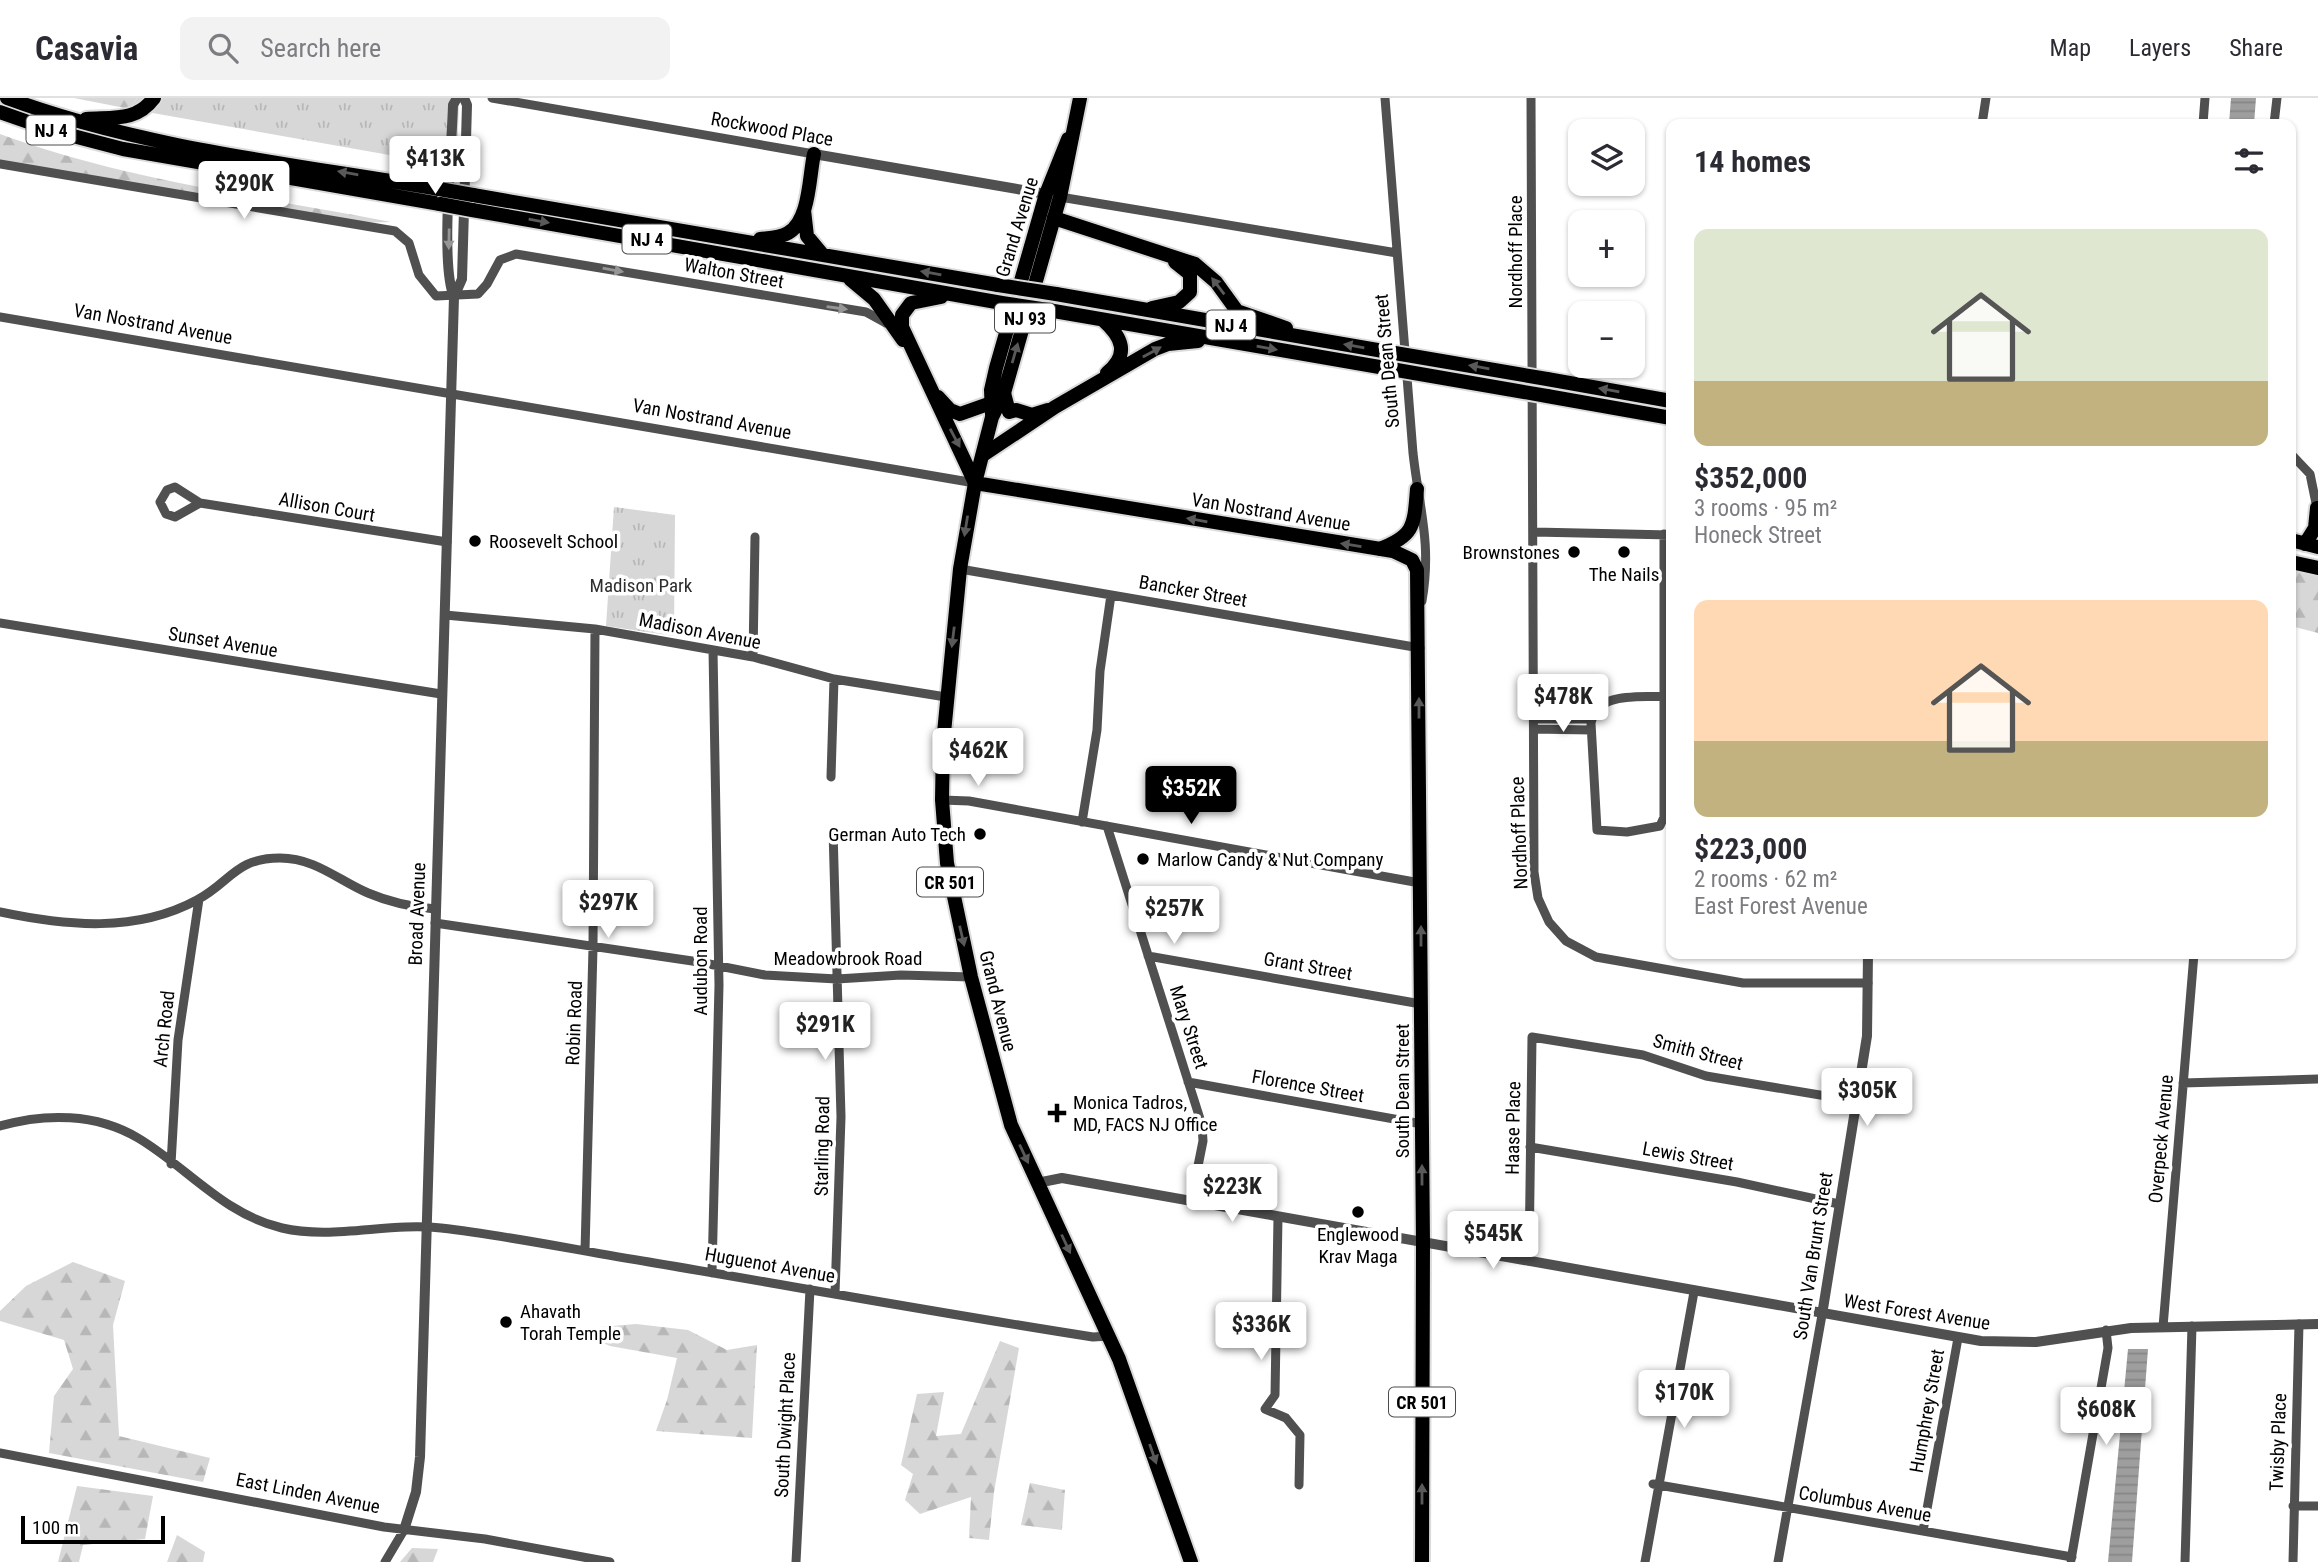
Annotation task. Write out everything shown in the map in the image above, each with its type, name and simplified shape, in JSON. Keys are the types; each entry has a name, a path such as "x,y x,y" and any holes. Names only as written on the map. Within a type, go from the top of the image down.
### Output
{"main road":[{"name":"NJ 4","path":"7,98 71,120 151,139 439,189 473,202 844,275 1666,417"},
{"path":"71,120 125,118 145,109 154,98"},
{"name":"Grand Avenue","path":"1080,98 1070,155 1053,195 996,368 992,410 975,483 960,569 946,697 942,800 948,871 971,977 1006,1109 1037,1183 1109,1336 1191,1562"},
{"name":"NJ 4","path":"0,111 54,131 123,149 440,204 473,202 747,242 1666,400"},
{"path":"747,242 790,232 804,205 814,154"},
{"name":"Grand Avenue","path":"992,410 1004,393 1054,218 1053,195"},
{"path":"804,205 807,236 824,255"},
{"path":"1054,218 1168,257 1185,260 1203,270 1237,311 1318,340"},
{"path":"1144,310 1179,302 1191,292 1190,274 1168,257"},
{"path":"844,275 870,294 910,349 935,394 975,483"},
{"path":"910,349 902,319 909,305 922,299 960,295"},
{"path":"1093,384 1115,366 1122,352 1117,334 1103,320"},
{"path":"983,456 1055,407 1161,346 1220,340"},
{"path":"1004,393 1009,412 1016,410 1032,415 1055,407"},
{"path":"935,394 947,407 960,414 992,410"},
{"name":"Van Nostrand Avenue","path":"975,483 1379,549 1401,554 1415,564"},
{"path":"1379,549 1402,540 1410,531 1417,489"},
{"path":"2305,544 2315,528 2318,509"},
{"path":"2296,563 2318,568"},
{"name":"South Dean Street","path":"1415,564 1420,648 1422,1562"}],"street":[{"name":"Broad Avenue","path":"404,1530 416,1492 420,1457 452,394 454,297 449,279 449,236 453,105 457,98"},
{"name":"Broad Avenue","path":"454,297 460,285 462,268 467,105 464,98"},
{"name":"Rockwood Place","path":"492,98 1397,253"},
{"name":"South Dean Street","path":"1385,98 1417,489 1425,522 1427,571 1419,620"},
{"name":"Nordhoff Place","path":"1531,98 1535,882 1545,914 1566,942 1587,954 1613,962 1719,981 1770,984 1868,983"},
{"path":"1983,119 1986,98"},
{"path":"2203,119 2205,98"},
{"path":"2275,119 2277,98"},
{"path":"0,164 395,231 409,243 419,275 436,296 454,297"},
{"name":"Walton Street","path":"454,297 478,294 488,284 500,260 516,254 866,312 894,330"},
{"name":"Van Nostrand Avenue","path":"0,317 975,483"},
{"path":"2296,459 2310,474 2318,509"},
{"name":"Allison Court","path":"200,503 447,542"},
{"path":"1534,532 1666,534"},
{"path":"753,657 755,537"},
{"name":"Bancker Street","path":"960,569 1420,648"},
{"path":"1082,822 1097,730 1100,671 1111,595"},
{"name":"Madison Avenue","path":"445,615 595,629 753,657 834,679 946,697"},
{"name":"Sunset Avenue","path":"0,623 441,694"},
{"name":"Robin Road","path":"585,1251 593,948 595,629"},
{"name":"Audubon Road","path":"712,1273 718,965 713,650"},
{"path":"1663,695 1607,700 1595,710 1591,730 1595,828 1627,832 1660,826 1664,817 1663,695 1666,677"},
{"path":"831,777 834,679"},
{"path":"1534,724 1592,719"},
{"path":"1534,724 1591,730"},
{"path":"942,800 969,802 1420,883"},
{"name":"Mary Street","path":"1107,826 1203,1136 1191,1201"},
{"name":"Starling Road","path":"833,830 841,1117 835,1294"},
{"path":"0,912 45,921 119,924 164,914 199,899 239,867 281,858 314,864 387,900 435,909"},
{"name":"Arch Road","path":"172,1164 178,1040 199,899"},
{"name":"Meadowbrook Road","path":"435,923 718,965 765,975 837,979 901,975 971,977"},
{"name":"Grant Street","path":"1148,956 1421,1004"},
{"name":"South Van Brunt Street","path":"1778,1562 1822,1315 1867,1036 1868,959"},
{"name":"Overpeck Avenue","path":"2157,1327 2194,959"},
{"name":"Smith Street","path":"1532,1037 1643,1055 1706,1076 1856,1101"},
{"name":"Haase Place","path":"1529,1261 1532,1037"},
{"path":"2183,1083 2318,1079"},
{"name":"Florence Street","path":"1188,1082 1422,1124"},
{"name":"Huguenot Avenue","path":"0,1126 33,1118 76,1117 96,1121 138,1138 212,1196 279,1227 313,1232 426,1228 585,1251 1093,1337 1109,1336"},
{"name":"Lewis Street","path":"1530,1147 1737,1181 1839,1204"},
{"name":"West Forest Avenue","path":"1037,1183 1062,1178 1958,1338 2036,1342 2119,1329 2318,1324"},
{"path":"1278,1217 1275,1395 1265,1409 1286,1419 1300,1435 1299,1485"},
{"name":"South Dwight Place","path":"796,1562 810,1289"},
{"path":"1645,1562 1656,1484 1694,1292"},
{"name":"Twisby Place","path":"2292,1562 2299,1324"},
{"path":"2185,1562 2192,1326"},
{"path":"2071,1560 2108,1348 2106,1330"},
{"name":"Humphrey Street","path":"1923,1531 1958,1338"},
{"name":"East Linden Avenue","path":"0,1452 404,1530 485,1539 610,1562"},
{"name":"Columbus Avenue","path":"1656,1484 2071,1560"},
{"path":"2293,1506 2318,1506"},
{"path":"385,1562 404,1530"}],"green space":[{"path":"74,98 137,98 130,109"},
{"path":"137,98 459,98 457,167 130,109"},
{"path":"0,134 96,164 144,175 391,222 349,223 0,163"},
{"name":"Madison Park","path":"614,507 675,515 674,636 606,626"},
{"path":"2296,566 2318,568 2318,633 2296,627"},
{"path":"73,1262 125,1281 113,1325 119,1436 210,1458 203,1482 49,1453 54,1396 73,1369 64,1340 0,1321 0,1311 26,1286"},
{"path":"636,1324 688,1330 727,1350 757,1345 752,1438 656,1431 677,1358 610,1346 575,1329"},
{"path":"1000,1341 1019,1348 994,1492 989,1540 969,1538 971,1497 920,1514 905,1500 913,1474 901,1465 917,1394 944,1392 936,1436 961,1434"},
{"path":"1030,1483 1065,1490 1062,1530 1021,1525"},
{"path":"77,1486 153,1496 145,1539 83,1545 79,1562 58,1562"},
{"path":"177,1535 205,1552 203,1562 167,1562"},
{"path":"412,1548 438,1549 433,1562 400,1562"}],"shaded area":[{"path":"2231,98 2256,98 2254,119 2229,119"},
{"path":"2128,1349 2148,1349 2132,1562 2108,1562"}],"place":[{"name":"Roosevelt School","path":"475,541"},
{"name":"Brownstones","path":"1574,552"},
{"name":"The Nails","path":"1624,552"},
{"name":"German Auto Tech","path":"980,834"},
{"name":"Marlow Candy & Nut Company","path":"1143,859"},
{"name":"Monica Tadros, MD, FACS NJ Office","path":"1057,1113"},
{"name":"Englewood Krav Maga","path":"1358,1212"},
{"name":"Ahavath Torah Temple","path":"506,1322"}]}
